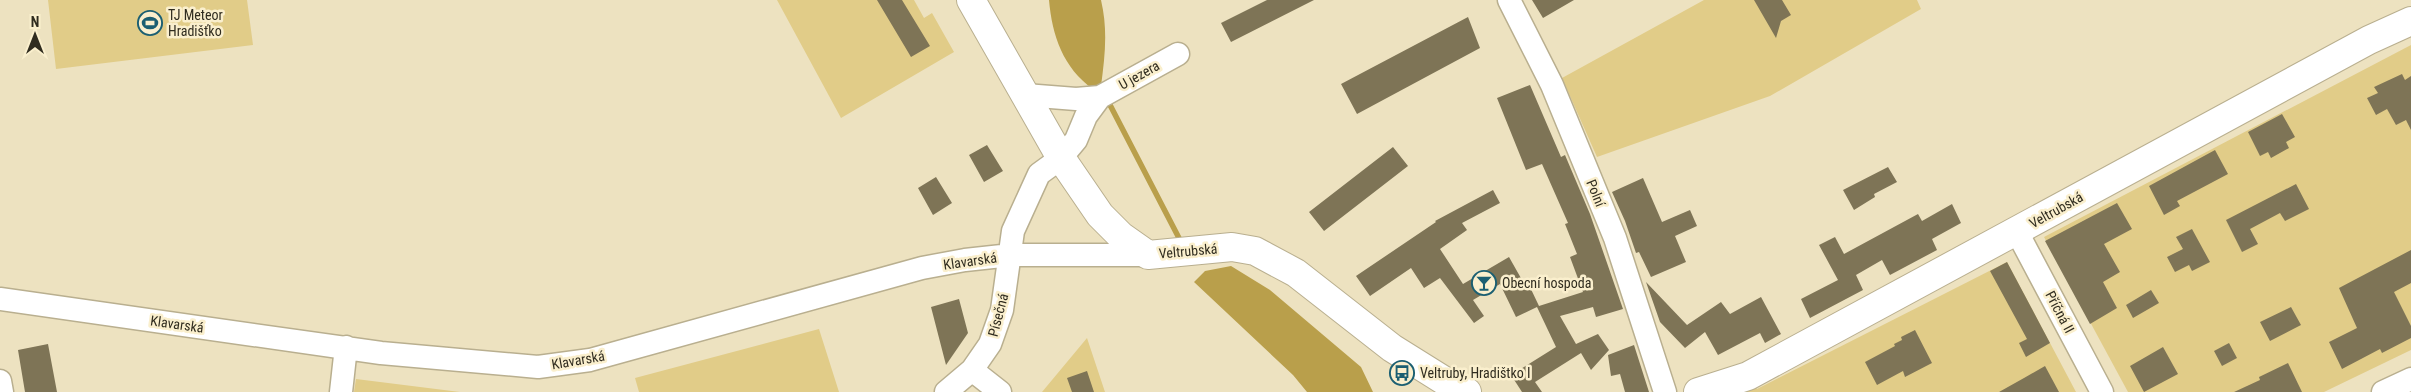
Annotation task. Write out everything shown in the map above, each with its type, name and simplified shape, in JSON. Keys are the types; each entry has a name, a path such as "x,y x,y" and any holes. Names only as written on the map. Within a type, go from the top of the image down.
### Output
{"street":[{"name":"Veltrubská","path":"971,0 1061,158 1100,215 1121,236 1148,254 1232,247 1255,251 1296,273 1392,348 1441,379 1467,392"},
{"name":"Polní","path":"1509,0 1552,85 1615,238 1665,392"},
{"name":"Veltrubská","path":"1698,392 1748,376 2369,40 2411,21"},
{"name":"U jezera","path":"1025,95 1076,99 1100,97 1178,54"},
{"name":"U jezera","path":"1061,158 1076,140 1086,116 1100,97"},
{"name":"Písečná","path":"946,392 972,370 990,344 1002,310 1013,231 1039,174 1061,158"},
{"name":"Příčná II","path":"2017,232 2102,392"},
{"name":"Klavarská","path":"0,299 381,353 538,367 590,360 922,268 965,260 1011,255 1148,254"},
{"path":"341,392 346,347"},
{"path":"972,370 1000,392"},
{"path":"2384,392 2411,380"},
{"path":"0,381 2,392"}],"shaded area":[{"name":"TJ Meteor Hradišťko","path":"48,0 247,0 253,45 56,69"},
{"path":"777,0 914,0 924,18 932,13 954,52 841,118"},
{"path":"1049,0 1101,0 1105,32 1105,54 1101,86 1093,89 1083,81 1067,61 1056,38"},
{"path":"1704,0 1917,0 1921,9 1770,96 1597,157 1562,78"},
{"path":"2411,45 2411,350 2324,392 2128,392 2044,237"},
{"path":"2007,262 2076,392 1730,392 1753,383 1757,389"},
{"path":"1231,266 1270,290 1361,367 1373,392 1307,392 1293,375 1194,282 1205,271"},
{"path":"819,329 839,392 639,392 635,378"},
{"path":"1087,338 1105,392 1042,392"},
{"path":"356,379 460,392 354,392"}],"building":[{"path":"877,0 902,0 930,46 911,57"},
{"path":"1267,0 1314,0 1231,42 1221,23"},
{"path":"1532,0 1574,0 1543,18"},
{"path":"1754,0 1782,0 1791,15 1781,21 1776,38"},
{"path":"1468,17 1480,48 1357,114 1341,84"},
{"path":"2402,74 2405,80 2411,76 2411,130 2406,120 2396,125 2387,109 2376,115 2367,98 2378,93 2374,87"},
{"path":"1530,85 1561,157 1565,155 1590,214 1623,309 1596,317 1593,307 1560,316 1576,344 1598,334 1609,350 1591,370 1581,353 1535,382 1542,392 1522,392 1511,375 1556,347 1537,307 1516,317 1500,284 1473,300 1484,316 1474,323 1440,278 1424,288 1411,268 1370,296 1356,276 1435,221 1493,190 1500,203 1462,223 1467,230 1440,249 1463,284 1509,257 1526,287 1529,285 1539,306 1583,292 1570,257 1577,254 1565,224 1568,223 1542,164 1526,170 1497,98"},
{"path":"2282,114 2295,137 2286,142 2289,148 2271,158 2268,152 2260,156 2248,132"},
{"path":"987,145 1003,171 984,182 969,155"},
{"path":"1393,147 1408,166 1324,231 1309,212"},
{"path":"2215,150 2228,174 2177,201 2180,206 2164,215 2149,186"},
{"path":"1888,167 1897,182 1874,194 1875,197 1854,210 1843,190"},
{"path":"936,177 952,203 933,215 918,188"},
{"path":"1643,178 1662,222 1690,210 1697,226 1675,236 1686,262 1651,277 1639,252 1636,253 1612,192"},
{"path":"2296,184 2309,209 2285,221 2280,213 2250,229 2258,244 2242,252 2226,220"},
{"path":"2117,203 2132,229 2104,244 2120,272 2103,282 2117,308 2090,324 2045,241"},
{"path":"1952,204 1961,223 1932,239 1937,250 1890,275 1882,260 1856,275 1863,290 1810,318 1801,299 1838,280 1819,245 1835,237 1844,254 1918,214 1922,221"},
{"path":"2192,229 2210,262 2192,271 2189,265 2175,272 2167,257 2183,249 2176,237"},
{"path":"2411,250 2411,283 2394,292 2411,326 2411,338 2382,353 2380,349 2342,369 2329,342 2357,328 2339,288"},
{"path":"2007,262 2050,343 2026,357 2019,343 2027,339 1990,271"},
{"path":"1646,282 1687,325 1721,302 1730,314 1761,297 1781,334 1765,343 1760,333 1718,355 1705,332 1685,348 1660,322"},
{"path":"2151,290 2159,303 2133,318 2126,305"},
{"path":"959,299 968,333 946,365 931,307"},
{"path":"2291,307 2301,325 2270,341 2260,322"},
{"path":"1915,330 1932,363 1905,377 1903,371 1877,385 1865,362 1895,346 1894,344 1902,340 1901,337"},
{"path":"2229,343 2237,358 2222,366 2214,351"},
{"path":"48,344 57,392 25,392 18,350"},
{"path":"1634,345 1649,392 1625,392 1620,374 1611,376 1608,355"},
{"path":"2163,347 2178,374 2144,392 2130,366"},
{"path":"2288,363 2302,392 2234,392 2260,380 2259,377"},
{"path":"2045,366 2059,392 1999,392 2024,378"},
{"path":"1087,371 1094,392 1072,392 1067,378"}],"waterway":[{"path":"1109,103 1180,240"}],"place":[{"name":"TJ Meteor Hradišťko","path":"150,23"},
{"name":"Obecní hospoda","path":"1484,283"},
{"name":"Veltruby, Hradištko I","path":"1402,373"}]}
